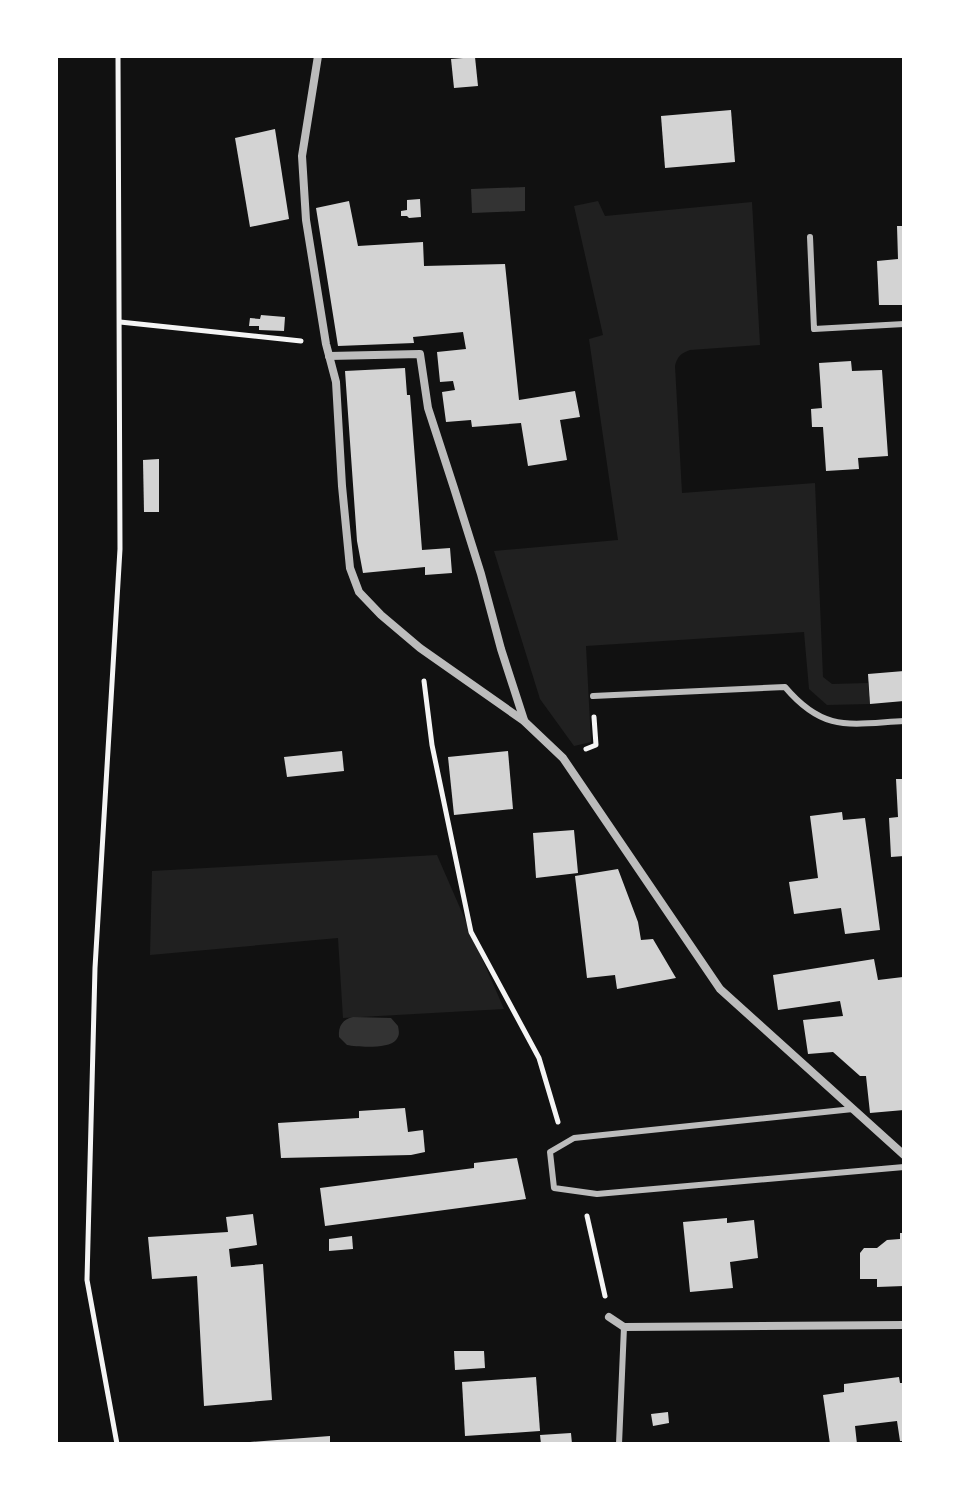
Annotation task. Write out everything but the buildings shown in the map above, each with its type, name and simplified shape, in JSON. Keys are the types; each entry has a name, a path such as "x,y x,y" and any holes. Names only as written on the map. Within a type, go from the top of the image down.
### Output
{"street":[{"path":"318,56 302,156 306,220 326,344 336,382 350,568 359,592 420,648 524,721 563,758 720,989 904,1155"},
{"path":"329,356 420,354 428,408 524,721"},
{"path":"609,1317 624,1327 904,1325"}],"lane":[{"path":"810,237 814,329 904,324"},
{"path":"593,696 785,687 808,710 825,720 844,724 904,721"},
{"path":"853,1109 574,1138 550,1152 554,1188 597,1194 904,1167"},
{"path":"619,1444 624,1327"}],"path":[{"path":"117,1444 87,1280 95,968 120,549 118,56"},
{"path":"120,322 326,344"},
{"path":"420,648 432,745 471,932 539,1058 565,1144"},
{"path":"563,758 596,745 593,696"},
{"path":"580,1192 602,1276 609,1317"}],"shaded area":[{"path":"525,187 525,211 472,213 471,189"},
{"path":"598,201 605,216 752,202 760,345 690,350 677,360 682,493 815,483 823,677 832,684 868,683 870,704 827,705 809,689 804,632 586,646 591,742 574,746 540,699 494,551 618,540 589,339 603,335 574,206"},
{"path":"437,855 504,1009 343,1018 338,938 150,955 152,871"},
{"path":"353,1017 391,1018 398,1026 398,1037 392,1043 380,1046 347,1045 339,1037 339,1030 344,1021"}]}
